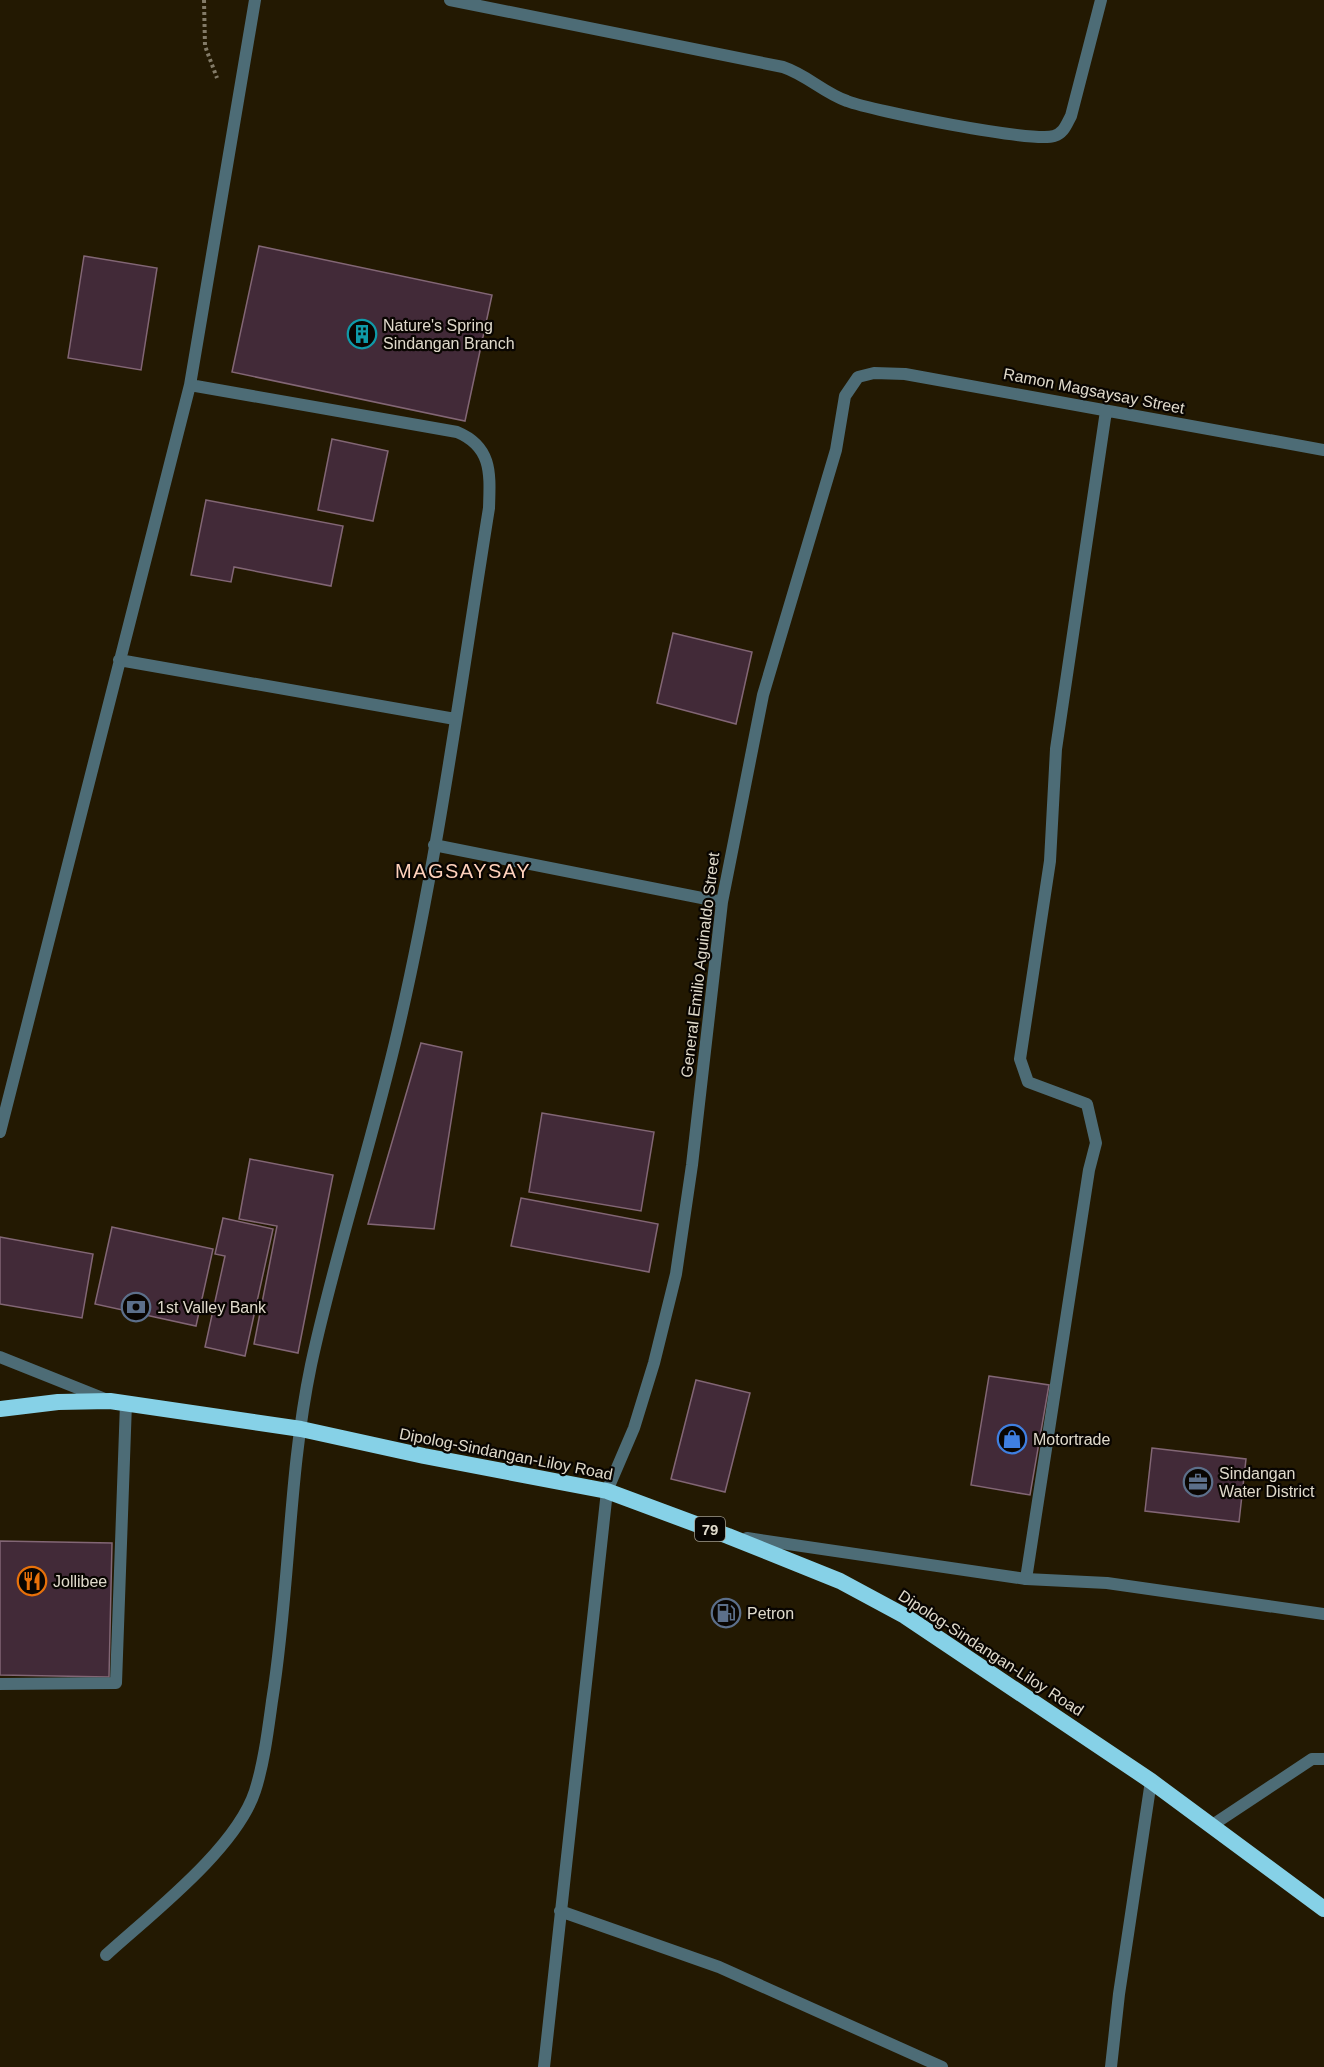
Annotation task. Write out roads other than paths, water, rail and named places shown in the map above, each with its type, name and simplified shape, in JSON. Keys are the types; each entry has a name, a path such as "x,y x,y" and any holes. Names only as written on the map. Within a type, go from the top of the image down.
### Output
{"highway":[{"name":"Dipolog-Sindangan-Liloy Road","path":"0,1409 58,1402 118,1402 301,1429 424,1456 607,1491 728,1536 840,1581 905,1616 1151,1781 1324,1909"}],"street":[{"path":"0,1132 190,386 255,0"},
{"path":"450,0 783,67 801,73 845,101 877,110 1007,133 1052,137 1062,132 1071,116 1101,0"},
{"name":"Ramon Magsaysay Street","path":"858,377 874,374 905,374 1324,450"},
{"name":"General Emilio Aguinaldo Street","path":"544,2067 607,1491 634,1428 648,1384 676,1274 692,1165 722,902 763,695 836,450 845,396 858,377"},
{"path":"106,1955 184,1885 219,1848 241,1820 254,1793 281,1649 301,1429 311,1366 398,1029 434,845 489,508 490,476 485,457 471,438 457,432 190,386"},
{"path":"1026,1579 1065,1342 1089,1170 1096,1143 1088,1104 1029,1082 1020,1059 1050,861 1056,749 1106,411"},
{"path":"119,660 455,719"},
{"path":"434,845 722,902"},
{"path":"0,1357 118,1402 116,1683 0,1684"},
{"path":"728,1536 1026,1579 1107,1583 1324,1614"},
{"path":"1212,1826 1312,1759 1324,1759"},
{"path":"1111,2067 1119,1994 1151,1781"},
{"path":"560,1911 719,1967 942,2067"}],"place":[{"name":"Nature's Spring Sindangan Branch","path":"362,334"},
{"name":"1st Valley Bank","path":"136,1307"},
{"name":"Motortrade","path":"1012,1439"},
{"name":"Sindangan Water District","path":"1198,1482"},
{"name":"Jollibee","path":"32,1581"},
{"name":"Petron","path":"726,1613"}],"district":[{"name":"MAGSAYSAY","path":"463,871"}]}
